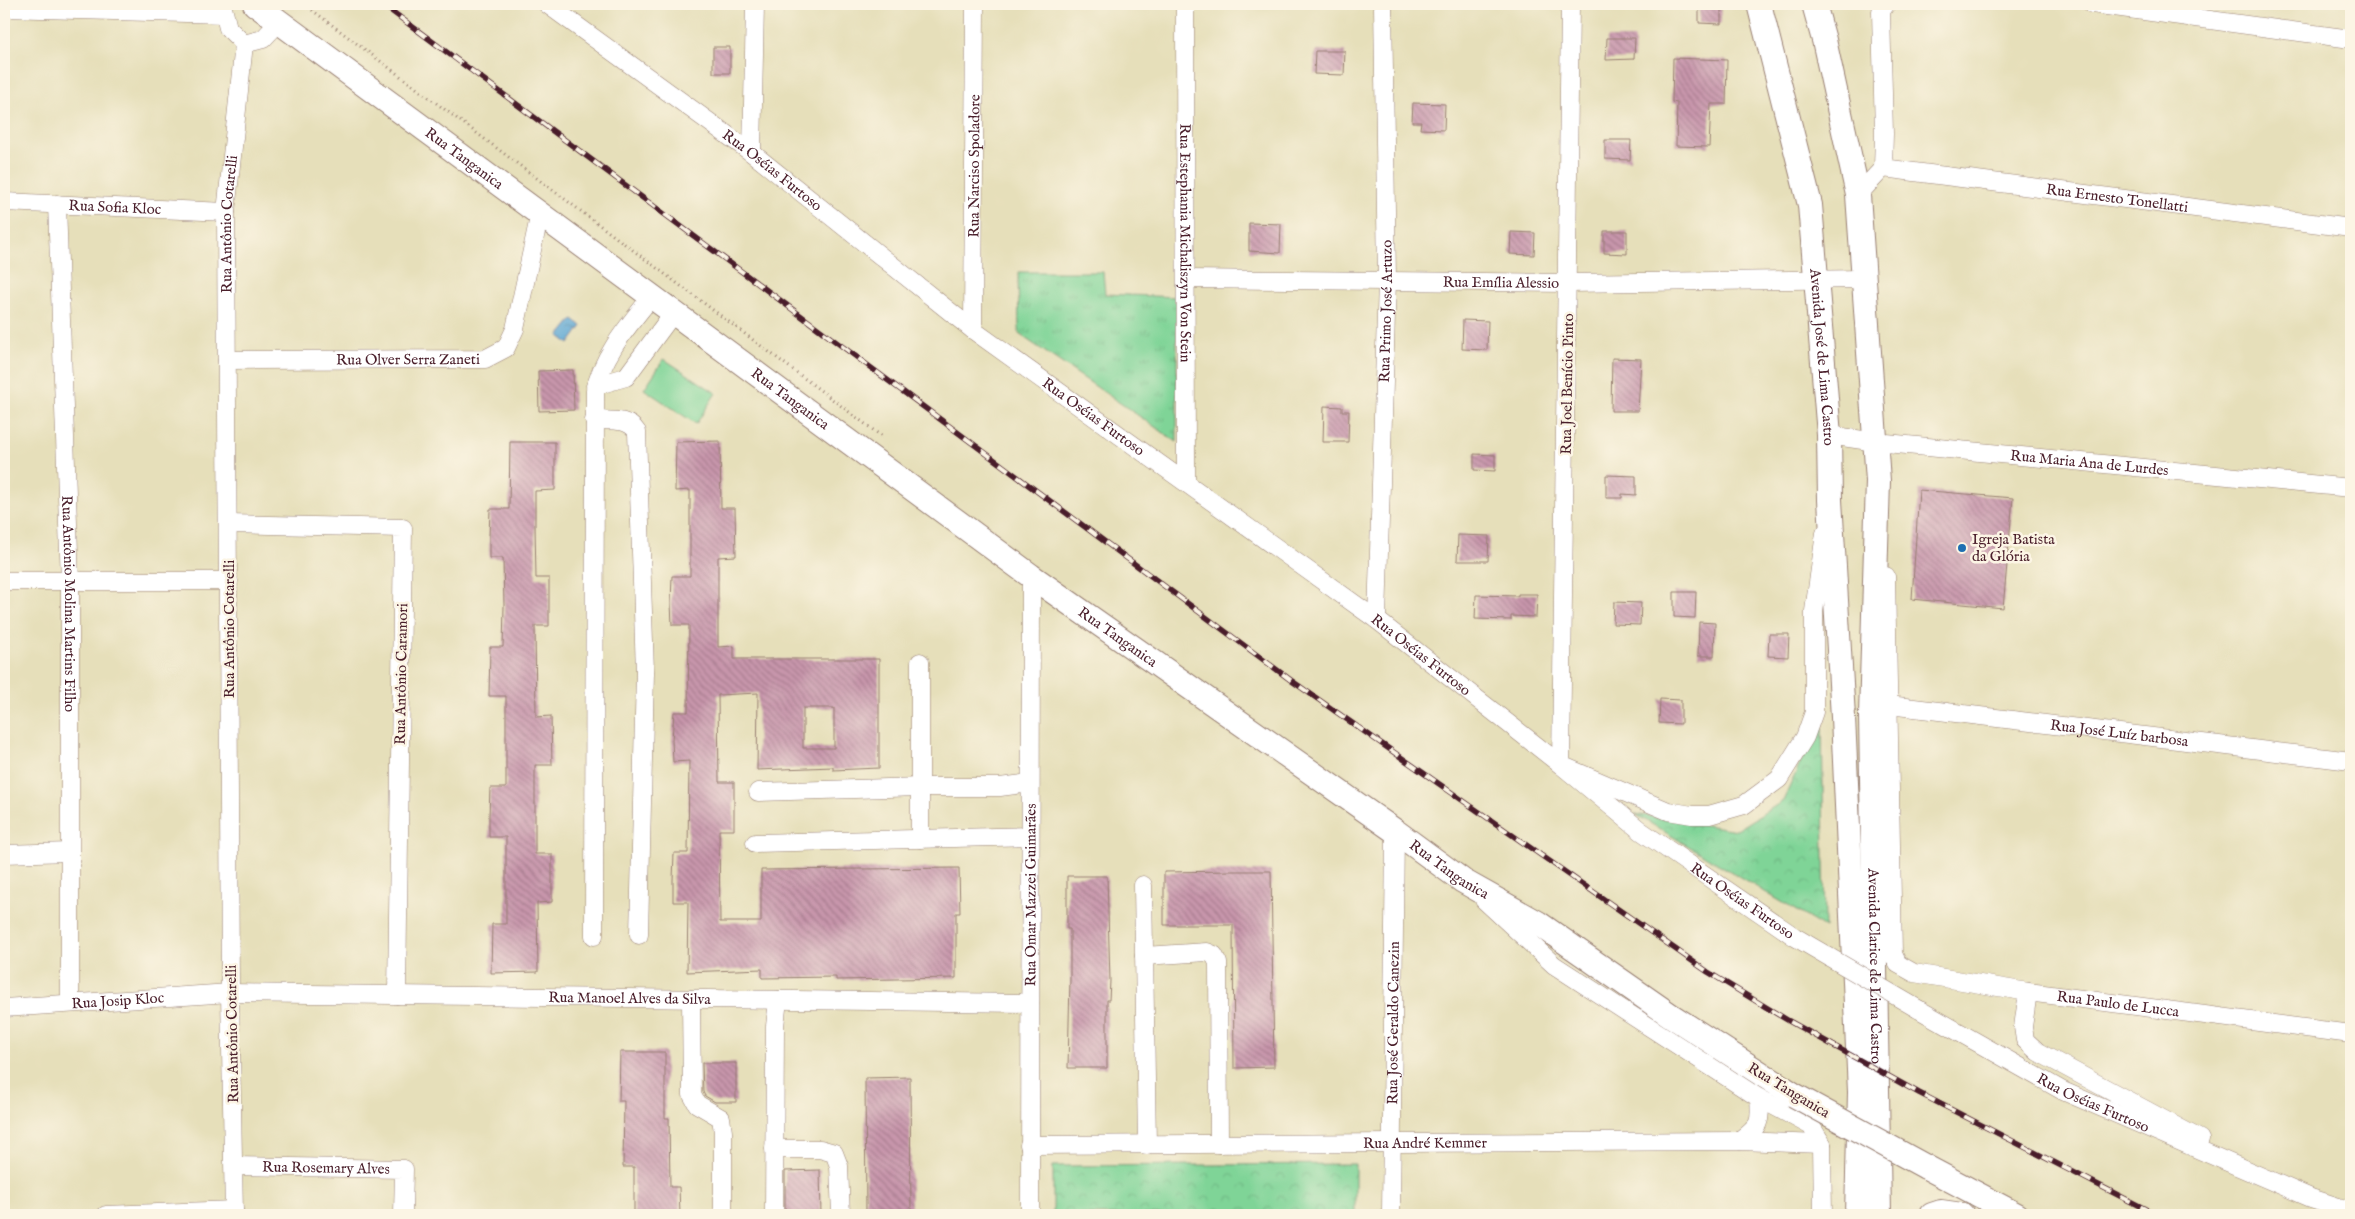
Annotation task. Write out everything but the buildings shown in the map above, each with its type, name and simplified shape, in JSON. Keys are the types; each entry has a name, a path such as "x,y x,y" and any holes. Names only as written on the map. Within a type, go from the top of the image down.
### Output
{"street":[{"name":"Rua Tanganica","path":"255,4 1031,576 1395,830 1463,881 1538,923 1670,1015 1794,1095 2017,1215"},
{"name":"Rua Oséias Furtoso","path":"547,4 752,153 974,330 1186,481 1376,620 1561,765 1641,831 1795,937 2063,1091 2311,1198 2351,1212"},
{"path":"752,153 755,4"},
{"name":"Rua Narciso Spoladore","path":"974,330 975,4"},
{"name":"Rua Estephania Michaliszyn Von Stein","path":"1185,4 1186,481"},
{"name":"Rua Primo José Artuzo","path":"1376,620 1387,280 1383,4"},
{"name":"Rua Joel Benício Pinto","path":"1561,765 1570,4"},
{"name":"Avenida José de Lima Castro","path":"1760,4 1810,205 1829,435 1830,500 1843,717"},
{"path":"1814,4 1824,40 1858,195 1878,481 1880,710"},
{"path":"1858,195 1883,168 1881,11 1886,4"},
{"path":"2092,4 2351,39"},
{"path":"4,8 223,9 228,28 244,44 263,39 279,22"},
{"name":"Rua Antônio Cotarelli","path":"234,1213 230,993 226,212 244,44"},
{"name":"Rua Ernesto Tonellatti","path":"1883,168 2351,228"},
{"name":"Rua Sofia Kloc","path":"4,202 226,212"},
{"name":"Rua Antônio Molina Martins Filho","path":"58,204 70,582 70,1003"},
{"name":"Rua Olver Serra Zaneti","path":"227,360 484,359 506,348 515,328 540,213"},
{"name":"Rua Emília Alessio","path":"1187,278 1568,283 1865,279"},
{"path":"594,936 594,420 596,386 598,374 626,329 652,296"},
{"path":"596,386 626,377 674,312"},
{"path":"594,420 632,424 637,432 645,672 639,936"},
{"name":"Rua Maria Ana de Lurdes","path":"1829,435 1876,442 2351,488"},
{"path":"1561,765 1668,811 1692,815 1709,816 1744,805 1779,779 1805,737 1814,712 1814,611 1830,500"},
{"name":"Rua Antônio Caramori","path":"228,524 403,528 397,995"},
{"name":"Rua Omar Mazzei Guimarães","path":"1030,1215 1031,576"},
{"path":"4,581 229,581"},
{"path":"920,662 920,839"},
{"name":"Rua José Luíz barbosa","path":"1880,710 2351,761"},
{"name":"Rua Paulo de Lucca","path":"1880,710 1893,954 1898,964 1914,973 2028,992 2351,1034"},
{"name":"Avenida Clarice de Lima Castro","path":"1880,710 1880,1215"},
{"name":"Avenida Clarice de Lima Castro","path":"1843,717 1860,1092 1857,1215"},
{"path":"758,792 920,787 1000,787 1030,783"},
{"name":"Rua José Geraldo Canezin","path":"1391,1215 1395,830"},
{"path":"755,843 1030,836"},
{"path":"4,854 70,852"},
{"path":"1463,881 1554,964 1759,1098 1811,1126 1822,1144 1823,1215"},
{"path":"1143,885 1147,1145"},
{"path":"1144,956 1207,952 1214,955 1218,963 1219,1144"},
{"path":"2028,992 2023,1027 2025,1040 2038,1052 2311,1198"},
{"name":"Rua Manoel Alves da Silva","path":"230,993 1030,1003"},
{"name":"Rua Josip Kloc","path":"4,1008 230,993"},
{"path":"691,999 692,1095 697,1104 720,1118 723,1132 723,1215"},
{"path":"774,1215 778,1000"},
{"path":"1740,1142 1756,1128 1760,1115 1759,1098"},
{"name":"Rua André Kemmer","path":"1029,1145 1740,1142 1822,1144"},
{"path":"774,1149 820,1149 834,1153 839,1166 841,1215"},
{"name":"Rua Rosemary Alves","path":"234,1166 404,1168 403,1215"},
{"path":"1932,1215 1941,1212 1962,1215"},
{"path":"106,1215 234,1213"}],"green space":[{"path":"1018,272 1103,272 1105,294 1177,297 1177,442 1019,334"},
{"path":"664,359 716,393 696,424 644,389"},
{"path":"1822,716 1825,928 1635,814 1737,830 1783,801"},
{"path":"1355,1164 1355,1215 1053,1215 1053,1166"}],"water":[{"path":"573,319 582,326 569,344 559,336"}],"railway":[{"path":"382,4 1292,681 1708,972 1789,1021 1919,1093 2157,1215"}],"place":[{"name":"Igreja Batista da Glória","path":"1962,548"}]}
